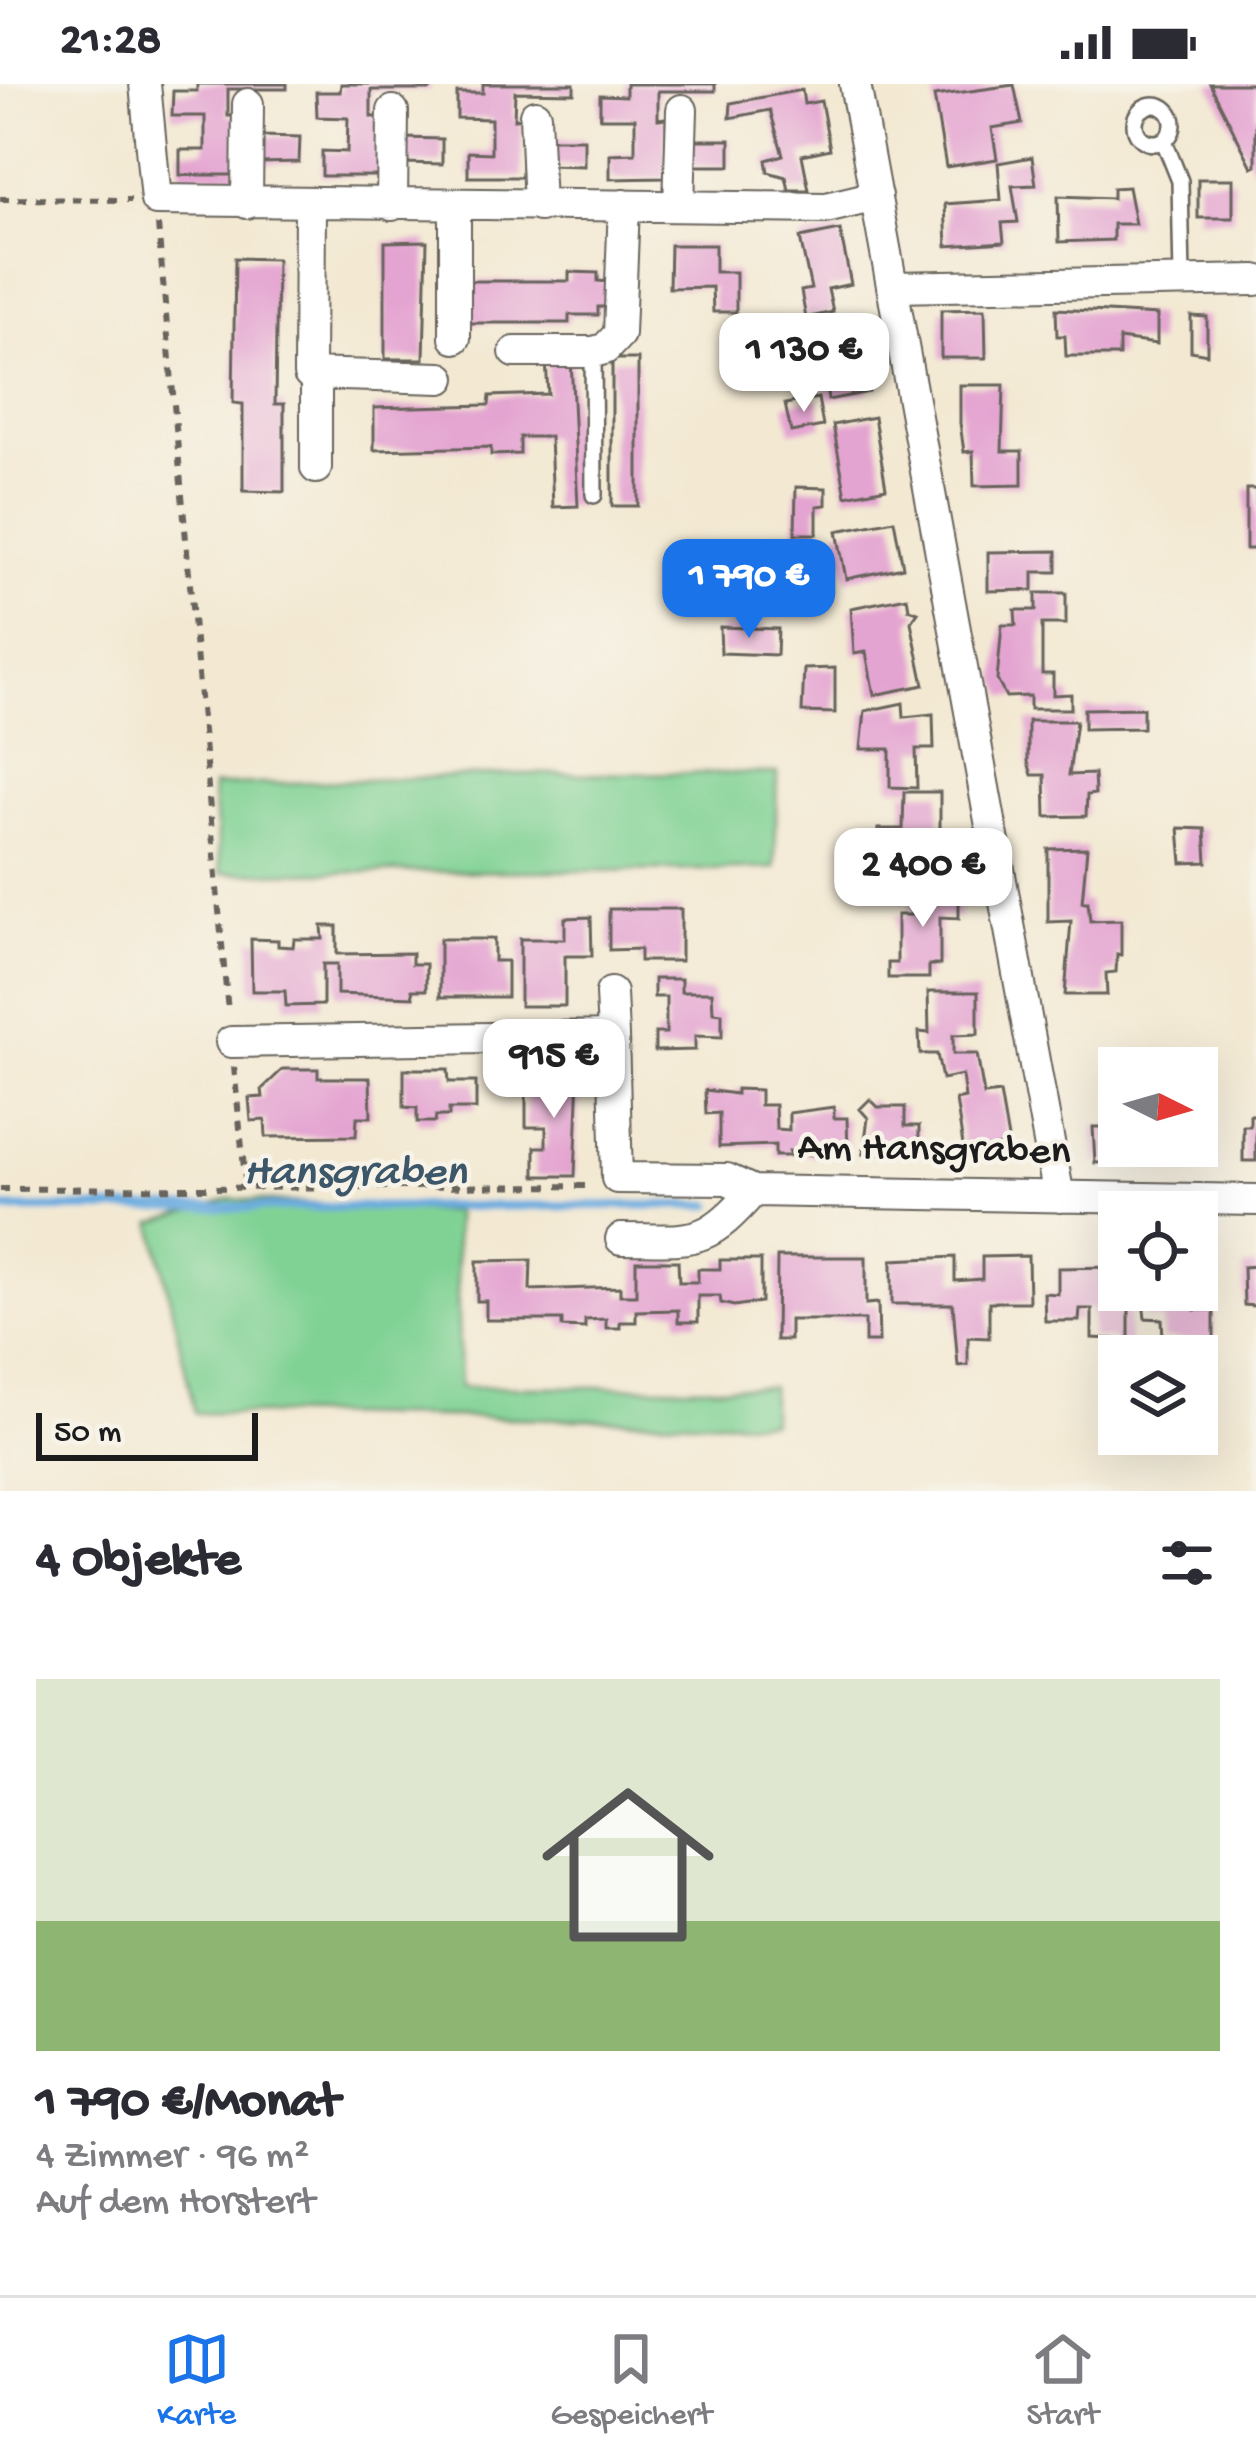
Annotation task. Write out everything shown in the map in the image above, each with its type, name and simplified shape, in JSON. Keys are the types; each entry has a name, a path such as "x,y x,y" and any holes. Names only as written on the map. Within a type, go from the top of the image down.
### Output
{"street":[{"path":"145,84 156,200 826,208 876,196"},
{"path":"855,84 1059,1197"},
{"path":"247,203 248,104"},
{"path":"679,206 682,110"},
{"path":"392,205 393,111"},
{"path":"535,115 539,206"},
{"path":"310,205 309,374 316,381 316,468"},
{"path":"515,352 593,352 613,342 622,322 624,205"},
{"path":"455,206 455,338"},
{"path":"894,287 1256,280"},
{"path":"309,374 441,378"},
{"path":"611,993 617,1178"},
{"path":"231,1042 613,1036"},
{"name":"Am Hansgraben","path":"617,1178 727,1179 754,1191 1256,1200"},
{"name":"Am Hansgraben","path":"621,1240 701,1239 729,1219 754,1191"}],"lane":[{"path":"1164,141 1180,181 1182,279"},
{"path":"593,352 594,495"}],"path":[{"path":"0,199 156,200 246,1189"},
{"path":"0,1190 610,1185 617,1178"}],"green space":[{"path":"777,773 775,868 699,870 221,873 212,786 519,774"},
{"path":"229,1199 455,1212 460,1387 771,1387 771,1422 195,1413 153,1223"}],"building":[{"path":"197,84 287,84 287,89 228,89 228,116 237,116 236,175 180,175 180,150 205,150 205,116 172,116 173,91 197,91"},
{"path":"341,84 430,84 430,90 371,90 371,117 380,117 380,176 322,176 322,151 347,152 348,118 317,117 316,92 340,92"},
{"path":"483,84 574,84 574,93 515,92 514,119 522,118 522,177 468,177 468,152 491,153 491,119 457,118 457,93 483,93"},
{"path":"626,84 715,84 715,91 658,91 658,119 666,118 666,178 610,179 610,154 635,153 635,118 600,118 600,95 626,96"},
{"path":"1210,84 1256,84 1256,165 1252,167"},
{"path":"1014,85 1022,123 992,128 997,159 946,167 934,96"},
{"path":"802,90 804,104 821,101 830,149 802,155 809,190 789,190 786,177 768,172 766,160 783,155 770,110 730,118 731,103"},
{"path":"259,136 300,137 299,162 259,163"},
{"path":"402,138 442,139 442,164 402,163"},
{"path":"545,139 584,139 584,166 545,165"},
{"path":"689,140 730,140 730,166 689,166"},
{"path":"1032,157 1036,185 1012,186 1018,222 1002,223 1004,242 947,246 945,204 1001,200 998,163"},
{"path":"1198,179 1233,179 1233,218 1198,218"},
{"path":"1128,187 1135,224 1113,224 1113,240 1059,242 1058,196 1113,198 1113,188"},
{"path":"840,230 851,284 828,289 833,312 806,318 801,291 811,289 800,238"},
{"path":"427,241 424,359 385,359 385,242"},
{"path":"670,245 715,245 715,272 736,272 736,312 713,312 712,287 669,288"},
{"path":"235,258 277,259 275,404 284,404 284,492 243,491 243,404 233,403"},
{"path":"569,272 598,273 598,281 611,282 611,307 598,307 598,315 569,315 569,323 468,323 468,281 569,281"},
{"path":"985,309 986,358 941,358 941,310"},
{"path":"1056,309 1157,315 1157,344 1119,339 1119,356 1066,356 1065,336 1057,336"},
{"path":"1191,316 1207,317 1207,354 1191,351"},
{"path":"857,320 869,392 828,400 818,327"},
{"path":"787,321 792,343 763,348 760,327"},
{"path":"571,359 578,506 553,507 550,437 520,437 520,454 491,455 491,447 374,450 374,408 489,405 490,396 548,394 546,360"},
{"path":"612,359 638,359 638,506 612,506"},
{"path":"960,385 1004,385 1002,451 1022,451 1022,485 974,486 973,451 964,452"},
{"path":"818,398 823,426 791,432 785,404"},
{"path":"874,417 886,488 846,496 833,425"},
{"path":"796,487 826,488 826,505 817,506 817,534 795,534"},
{"path":"1246,489 1256,489 1256,549 1246,549"},
{"path":"894,520 903,567 846,579 837,531"},
{"path":"1057,551 1057,572 1033,572 1033,590 988,591 988,552"},
{"path":"1036,593 1066,593 1066,624 1042,624 1042,674 1053,674 1053,695 1071,694 1071,709 1030,709 1030,696 1006,697 997,680 1002,625 1016,625 1015,610 1036,610"},
{"path":"907,597 909,609 918,612 911,622 924,685 874,695 866,652 854,654 851,608"},
{"path":"720,627 778,629 777,655 721,653"},
{"path":"835,668 835,713 802,712 804,669"},
{"path":"903,703 904,717 933,714 934,749 916,749 917,788 890,787 890,749 861,749 865,711"},
{"path":"1143,708 1143,728 1084,729 1084,709"},
{"path":"1028,721 1076,721 1069,775 1094,774 1095,794 1087,795 1086,816 1046,817 1045,775 1032,775 1028,762"},
{"path":"904,792 940,792 940,857 877,857 878,829 903,829"},
{"path":"1179,828 1205,829 1207,862 1182,863"},
{"path":"1087,848 1082,902 1088,902 1090,921 1121,920 1121,955 1117,954 1116,972 1106,973 1107,995 1065,995 1071,921 1048,922 1048,849"},
{"path":"912,885 959,885 959,918 940,917 940,965 929,965 929,978 888,978 888,963 897,963 897,915 912,915"},
{"path":"609,909 681,909 681,961 640,961 640,949 609,950"},
{"path":"591,917 592,956 565,956 565,1006 520,1006 520,939 565,939 565,918"},
{"path":"322,926 337,926 337,954 412,953 412,964 426,964 426,990 412,990 413,997 337,994 337,964 323,964 323,1005 286,1006 285,991 252,991 251,939 278,940 278,946 293,947 294,939 323,939"},
{"path":"440,939 494,939 494,961 507,961 507,997 440,997"},
{"path":"654,979 681,979 681,992 712,992 713,1012 722,1013 722,1037 695,1036 695,1050 655,1051 655,1033 666,1033 666,997 654,997"},
{"path":"928,992 978,992 978,1034 953,1035 953,1054 977,1054 984,1095 1000,1093 1009,1145 964,1152 956,1100 965,1098 962,1075 942,1079 937,1054 920,1054 919,1032 929,1033"},
{"path":"283,1069 318,1069 318,1078 370,1078 371,1117 357,1117 356,1136 266,1137 265,1120 251,1121 249,1098 263,1097 262,1089"},
{"path":"404,1069 448,1069 449,1082 476,1082 476,1109 449,1109 449,1116 436,1116 435,1122 417,1122 417,1108 404,1107"},
{"path":"526,1073 579,1073 575,1176 535,1176 535,1147 546,1147 546,1127 526,1127"},
{"path":"736,1089 760,1090 760,1105 775,1105 776,1129 789,1130 789,1113 834,1107 834,1118 847,1118 848,1152 825,1157 789,1151 789,1156 775,1156 775,1145 719,1147 719,1113 706,1114 705,1090 736,1094"},
{"path":"870,1099 878,1107 905,1107 905,1126 919,1126 919,1155 863,1154 868,1118 860,1109"},
{"path":"1250,1115 1256,1115 1256,1161 1243,1161 1243,1126 1250,1126"},
{"path":"1093,1127 1098,1127 1098,1163"},
{"path":"1028,1256 1029,1302 989,1302 989,1338 968,1337 968,1365 958,1366 953,1304 892,1304 892,1260 955,1257 955,1281 982,1279 982,1257"},
{"path":"777,1257 866,1257 866,1304 878,1303 879,1342 865,1342 865,1320 790,1320 790,1340 776,1340"},
{"path":"531,1260 530,1290 620,1287 620,1295 636,1295 636,1261 678,1261 679,1282 698,1282 698,1269 720,1269 720,1260 761,1260 761,1302 734,1306 721,1303 720,1296 698,1296 698,1322 678,1322 678,1310 636,1311 636,1322 620,1322 620,1328 606,1328 606,1319 585,1320 585,1328 562,1327 562,1320 486,1320 486,1301 477,1301 477,1261"},
{"path":"1256,1266 1256,1306 1244,1305 1243,1267"},
{"path":"1098,1267 1098,1311 1129,1311 1129,1335 1092,1338 1092,1309 1080,1309 1079,1321 1045,1321 1044,1293 1058,1294 1058,1268"},
{"path":"1144,1311 1214,1311 1214,1335 1163,1335 1162,1319 1145,1318"}],"waterway":[{"name":"Hansgraben","path":"0,1209 711,1205"}]}
